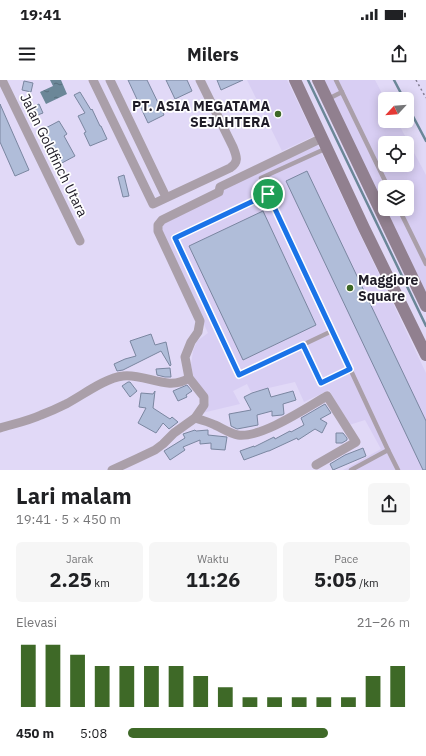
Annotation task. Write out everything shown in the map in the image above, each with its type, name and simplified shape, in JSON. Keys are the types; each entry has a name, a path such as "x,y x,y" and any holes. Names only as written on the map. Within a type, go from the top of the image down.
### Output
{"main road":[{"path":"295,80 426,355"},
{"path":"318,80 426,306"}],"street":[{"name":"Jalan Goldfinch Utara","path":"2,80 80,241"},
{"path":"93,80 153,204 230,168 237,160 234,147 200,80"},
{"path":"110,80 166,197"},
{"path":"112,120 125,113"},
{"path":"112,470 155,450 174,433 195,418 204,405 204,397 189,378 185,357 191,342 198,332 200,321 158,231 158,225 162,220 219,192 220,187 324,143"},
{"path":"0,428 40,416 109,380 122,376 132,376 161,383 184,381 189,378"},
{"path":"195,418 237,435 248,435 287,420 327,396 356,442 316,465"}],"lane":[{"path":"336,80 385,180"},
{"path":"328,99 342,92"},
{"path":"324,143 261,178 398,470"},
{"path":"268,194 175,238 239,375 332,331"},
{"path":"402,216 426,264"},
{"path":"303,345 321,383 350,369"},
{"path":"351,470 388,450"}],"path":[{"path":"416,80 426,98"}],"shaded area":[{"path":"247,80 287,80 314,136 282,151"},
{"path":"324,80 375,80 381,92 378,92 378,128 401,128 405,136 378,136 378,172 414,172 414,153 426,175 426,296 388,216 414,216 414,180 378,180 378,194"},
{"path":"317,144 426,373 426,470 343,470 381,449 365,420 349,425 329,390 304,402 295,382 251,392 247,384 233,391 240,404 202,413 209,403 209,396 194,379 191,365 193,351 197,341 208,333 161,231 164,222 224,188"}],"water":[{"path":"50,80 61,80 67,94 46,104 40,92 53,86"}],"building":[{"path":"128,80 147,80 164,115 148,123"},
{"path":"166,80 187,80 192,91 175,99"},
{"path":"217,80 243,80 221,90"},
{"path":"24,81 33,83 31,92 22,90"},
{"path":"80,92 91,110 92,109 107,139 90,146 84,133 86,132 78,116 85,113 74,95"},
{"path":"0,104 29,170 15,176 0,142"},
{"path":"39,104 43,113 35,116 31,108"},
{"path":"59,121 67,134 64,136 75,156 60,164 55,151 42,130"},
{"name":"Maggiore Square","path":"307,171 426,421 426,470 423,470 286,181"},
{"path":"124,175 129,196 123,197 118,177"},
{"path":"263,211 316,325 243,360 189,246"},
{"path":"151,334 155,345 166,342 171,365 170,366 161,351 123,370 117,371 114,364 136,356 130,341"},
{"path":"170,368 171,377 157,375 156,369"},
{"path":"130,382 137,391 130,397 122,386"},
{"path":"187,385 192,391 186,395 187,397 178,401 173,391"},
{"path":"268,388 271,397 293,391 296,400 283,404 284,414 282,415 272,416 272,411 257,415 258,425 237,429 231,426 229,414 251,410 244,397"},
{"path":"155,391 153,408 170,419 172,417 178,422 169,429 163,423 156,433 138,423 146,408 139,407 141,393 153,394"},
{"path":"325,404 331,413 320,419 327,423 322,433 315,429 298,440 297,438 269,451 244,460 240,451 254,447 274,437 275,439 304,425 301,418"},
{"path":"195,430 208,430 208,435 227,437 225,450 211,449 211,443 200,444 200,440 183,447 185,450 170,460 164,451 185,438 183,434"},
{"path":"336,433 343,433 347,440 342,443 336,443"},
{"path":"363,448 366,456 333,470 330,464 345,455"}],"waterway":[{"path":"308,80 426,326"},
{"path":"394,80 400,92"},
{"path":"414,118 426,141"}],"place":[{"name":"PT. ASIA MEGATAMA SEJAHTERA","path":"278,114"},
{"name":"Maggiore Square","path":"350,288"}],"route":[{"path":"268,194 350,369 321,383 303,345 239,375 175,238 268,194"}]}
